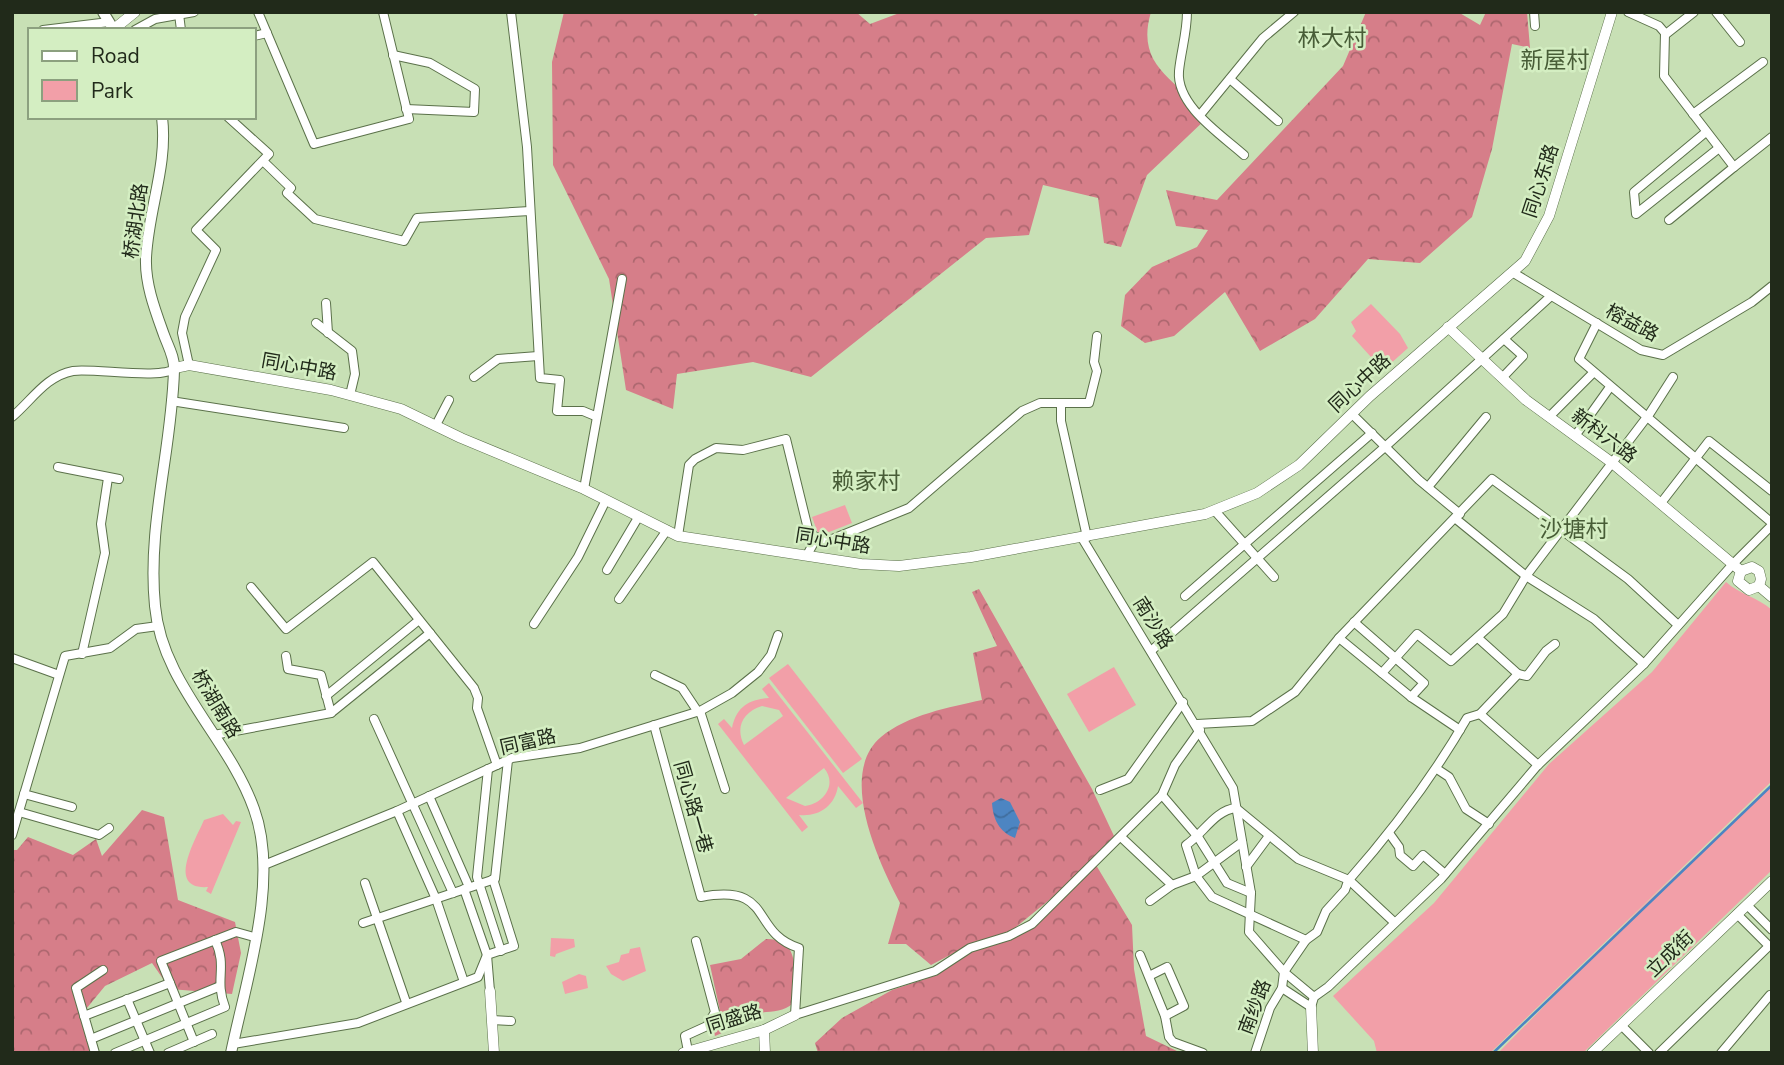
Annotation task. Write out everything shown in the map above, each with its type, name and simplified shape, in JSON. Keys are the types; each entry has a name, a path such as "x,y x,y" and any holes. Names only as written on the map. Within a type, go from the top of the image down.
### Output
{"main road":[{"name":"桥湖北路","path":"162,119 164,156 150,218 146,261 152,300 175,368"},
{"name":"桥湖南路","path":"175,368 154,553 158,626 175,671 244,786 254,809 264,865 254,937 232,1048"}],"street":[{"path":"62,28 110,23 135,12"},
{"path":"139,28 155,19 194,12"},
{"path":"258,12 314,144 409,119 383,12"},
{"path":"511,12 527,147 540,378 560,380 557,411 583,411 595,416"},
{"path":"1187,12 1187,39 1179,75 1184,90 1200,115 1244,155"},
{"path":"1200,115 1263,38 1294,12"},
{"path":"1534,12 1535,26"},
{"name":"同心东路","path":"1448,327 1512,272 1534,248 1546,224 1612,12"},
{"path":"1628,12 1659,26 1666,34 1664,76 1734,167"},
{"path":"1666,34 1694,12"},
{"path":"1716,12 1740,42"},
{"path":"179,15 181,28"},
{"path":"256,36 267,33"},
{"path":"393,55 440,67 475,89 474,112 407,109"},
{"path":"1693,114 1763,62"},
{"path":"1230,79 1278,121"},
{"path":"189,365 182,333 184,317 216,250 196,230 266,164 269,154 230,119"},
{"path":"1706,132 1634,192 1636,214 1718,148"},
{"path":"1669,220 1772,137"},
{"path":"266,164 291,188 287,193 315,219 404,242 417,218 530,211"},
{"name":"榕益路","path":"1512,272 1641,349 1663,355 1752,302 1772,286"},
{"path":"584,489 595,416 622,279"},
{"path":"1152,650 1551,296"},
{"path":"326,303 328,332"},
{"path":"316,323 352,351 355,374 350,395"},
{"path":"1312,1053 1313,1002 1445,874 1538,765 1644,664 1678,625 1737,567 1772,524 1645,419 1579,359 1597,323"},
{"name":"同心中路","path":"175,368 189,365 350,395 401,409 584,489 678,536 860,565 899,566 971,557 1084,537 1214,511 1243,500 1279,480 1448,327"},
{"name":"新科六路","path":"1448,327 1502,378 1549,417 1611,462 1737,567 1756,569 1761,579 1759,586 1749,590 1742,587 1738,581 1737,567"},
{"path":"678,536 689,465 716,447 743,450 786,439 809,533 825,542 909,508 1022,411 1040,404 1089,403 1097,371 1094,362 1097,337"},
{"path":"1502,378 1523,356 1504,339"},
{"path":"474,377 498,359 538,356"},
{"path":"12,416 61,374 105,369 164,374 175,368"},
{"path":"1549,417 1593,373"},
{"path":"1382,673 1417,634 1451,661 1503,614 1526,576 1645,419 1672,377"},
{"path":"1575,436 1610,387"},
{"path":"436,425 449,400"},
{"path":"171,401 344,428"},
{"name":"南沙路","path":"1061,403 1061,421 1084,537 1233,788 1251,893 1249,914"},
{"path":"1352,414 1458,516 1526,576 1594,619 1644,664"},
{"path":"1428,487 1486,417"},
{"path":"1185,596 1372,433"},
{"path":"1661,503 1709,440 1772,491"},
{"path":"58,467 119,479"},
{"path":"82,654 105,553 101,524 108,478"},
{"path":"795,1015 935,971 970,948 1021,931 1162,795 1175,765 1199,727 1252,721 1295,692 1339,638 1492,479 1628,579 1678,625"},
{"path":"534,624 578,557 606,500"},
{"path":"1214,511 1274,577"},
{"path":"607,570 639,516"},
{"path":"619,599 667,530"},
{"path":"807,555 817,537"},
{"path":"251,587 286,629 373,562 474,688 478,698 477,708 497,765"},
{"path":"1759,586 1772,597"},
{"path":"326,696 419,620"},
{"path":"1354,622 1424,683 1411,697"},
{"path":"12,835 65,656 110,648 136,629 158,626"},
{"path":"214,735 331,713 430,633"},
{"name":"同富路","path":"264,865 397,811 508,760 580,748 699,711 732,693 758,672 771,654 778,635"},
{"path":"1339,638 1411,697 1460,730"},
{"path":"1478,638 1518,674 1527,676 1546,651 1555,644"},
{"path":"286,656 288,668 321,676 331,713"},
{"path":"12,658 59,676"},
{"path":"1284,972 1306,940 1317,932 1326,911 1345,890 1349,880 1389,833 1416,792 1437,769 1467,718 1480,714 1518,674"},
{"path":"655,675 682,688 699,711 724,789"},
{"path":"1100,790 1128,779 1183,702"},
{"path":"1480,714 1538,765"},
{"path":"374,719 453,893"},
{"name":"同心路一巷","path":"654,725 701,897 729,892 745,898 781,939 799,948 795,1015"},
{"path":"232,1048 348,1025 478,977 488,955 514,946 493,879 508,760"},
{"path":"488,769 479,884 501,951"},
{"path":"1437,769 1449,777 1466,809 1489,824"},
{"path":"24,794 72,807"},
{"path":"1162,795 1198,837 1227,883 1251,893"},
{"path":"429,796 467,888 488,955 494,1053"},
{"path":"1306,940 1212,897 1196,876 1186,845 1198,837 1221,812 1236,808 1298,859 1349,880 1394,922"},
{"path":"397,811 436,899 464,982"},
{"path":"19,812 99,835 109,828"},
{"path":"1389,833 1399,847 1400,855 1413,866 1423,855 1445,874"},
{"path":"1246,867 1269,836"},
{"path":"1121,837 1172,885"},
{"path":"1150,901 1172,885 1196,876 1242,842"},
{"path":"363,923 493,879"},
{"name":"立成街","path":"1592,1053 1772,881"},
{"path":"365,883 405,1002"},
{"path":"1747,905 1772,930"},
{"path":"1249,914 1249,932 1313,1002"},
{"path":"1659,1053 1769,946 1738,914"},
{"path":"194,1042 161,961 236,932 254,937"},
{"path":"115,1053 225,1007 218,987 223,959 215,940"},
{"path":"685,1052 685,1036 707,1026 715,1012 696,941"},
{"path":"1140,955 1172,1042 1203,1053"},
{"path":"1149,975 1167,967 1184,1006 1164,1016"},
{"path":"95,1053 76,988 103,970"},
{"name":"南纱路","path":"1255,1053 1270,1008 1282,988 1284,972"},
{"path":"84,1016 170,983"},
{"path":"91,1039 218,987"},
{"path":"1282,988 1313,1002"},
{"path":"1721,1053 1770,995"},
{"path":"127,999 150,1053"},
{"name":"同盛路","path":"685,1052 764,1030 795,1015"},
{"path":"492,1020 511,1021"},
{"path":"1621,1025 1649,1053"},
{"path":"764,1030 765,1053"},
{"path":"169,1053 212,1034"}],"green space":[{"path":"564,12 752,12 755,16 761,12 856,12 870,24 902,12 1151,12 1147,31 1154,60 1162,72 1207,118 1147,175 1121,247 1104,243 1098,198 1043,185 1029,235 986,238 811,377 753,362 677,374 673,409 626,390 609,279 553,165 552,62"},
{"path":"1366,12 1458,12 1480,25 1486,12 1527,12 1530,48 1512,44 1492,149 1472,217 1420,263 1368,259 1315,319 1260,351 1225,292 1174,336 1145,343 1121,326 1125,295 1152,267 1197,247 1208,230 1176,226 1166,190 1217,200 1343,66"},
{"path":"1371,304 1400,334 1408,348 1389,365 1380,367 1352,336 1356,331 1351,322"},
{"path":"845,505 852,523 819,536 812,517"},
{"path":"1726,582 1772,610 1772,781 1490,1053 1377,1053 1374,1041 1333,996 1434,903 1549,764 1652,672"},
{"path":"979,589 1092,789 1114,836 1064,888 1010,932 975,942 931,965 906,944 888,944 900,903 873,843 862,795 862,773 868,753 891,729 929,713 982,700 973,653 997,646 972,592"},
{"path":"788,664 862,759 843,773 769,678"},
{"path":"1114,667 1136,705 1089,732 1067,694"},
{"path":"769,683 863,803 856,808 838,786 825,809 813,814 799,815 808,827 802,832 718,724 724,719 732,728 744,706 755,700 769,698 762,689","holes":["762,706 779,710 783,716 744,745 740,732 743,721 750,712","824,768 828,774 829,787 818,802 805,806 786,798"]},
{"path":"1772,785 1772,870 1583,1053 1498,1053 1643,906"},
{"path":"142,810 164,817 178,900 235,922 241,953 232,994 170,989 152,963 105,986 82,1014 91,1053 12,1053 12,850 17,850 28,837 73,855 96,839 102,856"},
{"path":"223,814 233,825 236,821 241,822 211,894 206,891 208,887 195,886 188,880 187,862 204,820"},
{"path":"1096,865 1132,925 1134,969 1146,1036 1181,1053 818,1053 815,1043 842,1018 892,990 937,975 963,955 993,941 1006,941 1046,916"},
{"path":"551,938 574,939 575,947 556,954 555,957 550,956"},
{"path":"766,939 778,940 791,952 795,971 793,1003 778,1011 750,1016 715,1036 713,1028 722,1020 710,965 741,959"},
{"path":"640,947 646,971 623,981 611,974 606,966 619,962 621,955 629,953 630,949"},
{"path":"579,974 586,976 588,988 565,994 562,982"}],"water":[{"path":"1001,798 1010,802 1020,822 1015,838 1001,829 995,820 992,803"}],"waterway":[{"path":"1493,1053 1772,785"}],"district":[{"name":"林大村","path":"1332,38"},
{"name":"新屋村","path":"1555,60"},
{"name":"赖家村","path":"866,481"},
{"name":"沙塘村","path":"1574,529"}]}
